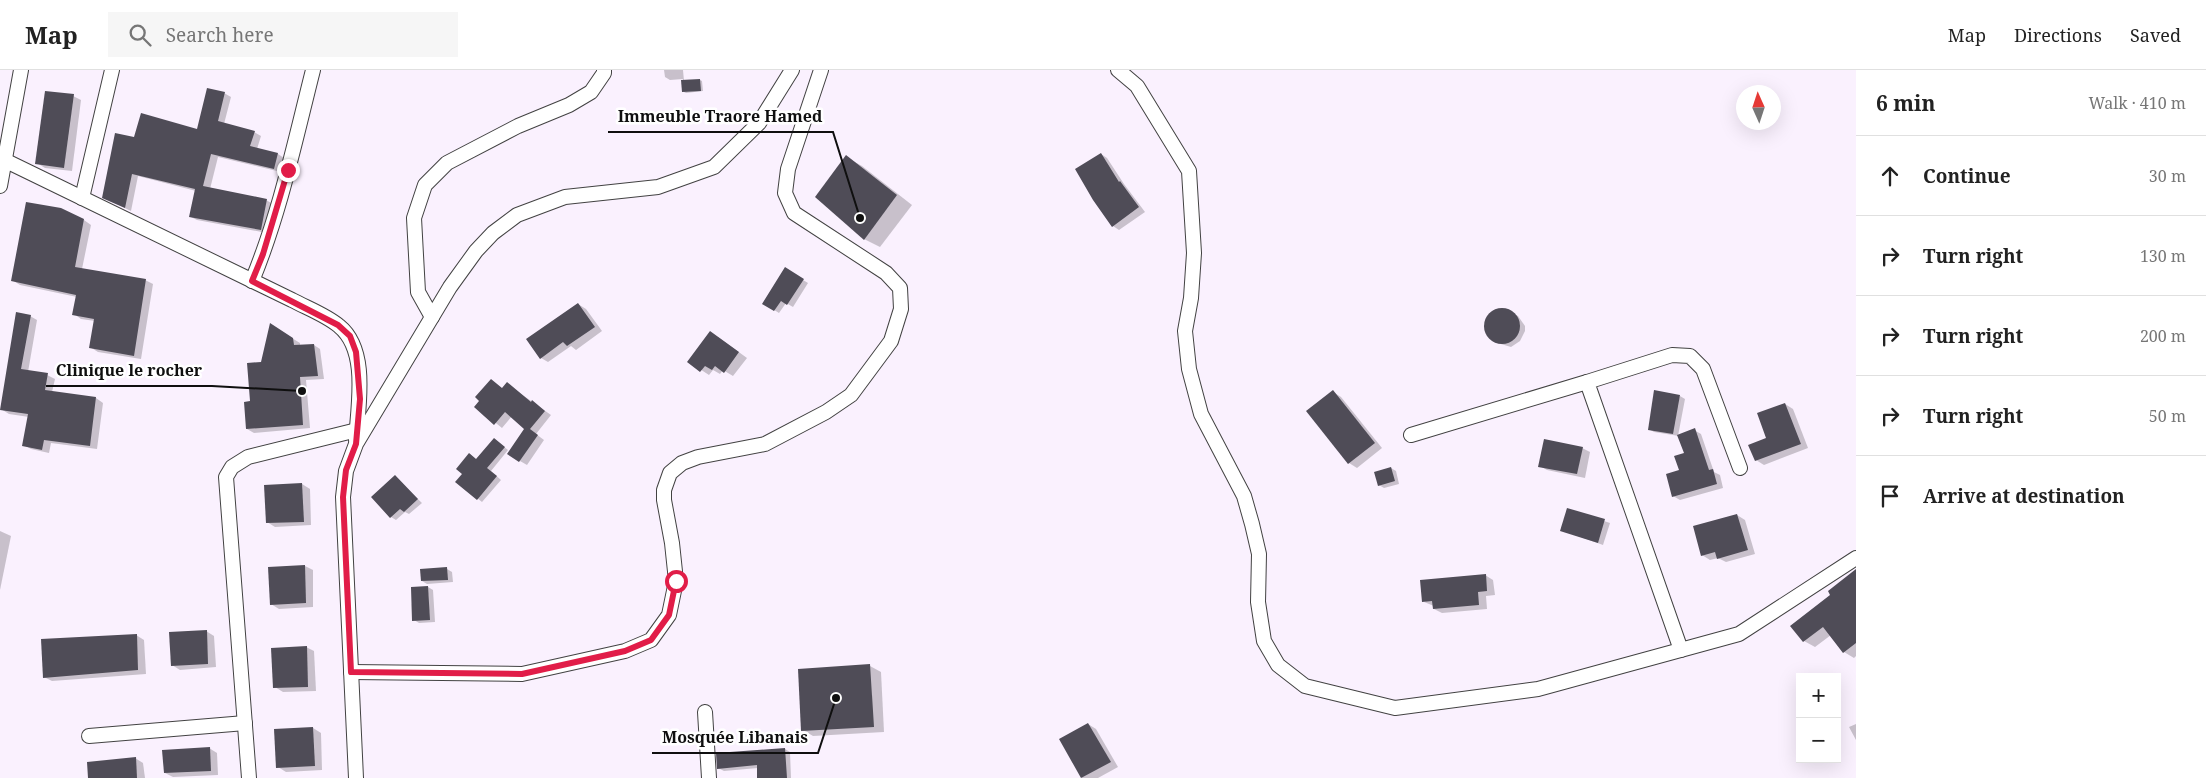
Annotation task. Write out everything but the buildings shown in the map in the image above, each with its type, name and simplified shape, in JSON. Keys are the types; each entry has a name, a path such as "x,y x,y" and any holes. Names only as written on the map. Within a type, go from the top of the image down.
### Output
{"street":[{"path":"0,186 3,159 22,70"},
{"path":"82,198 112,70"},
{"path":"252,281 263,254 288,170 313,70"},
{"path":"432,317 418,292 414,218 425,185 448,163 518,126 569,105 591,92 604,73 604,70"},
{"path":"356,778 343,497 346,470 357,437 450,287 476,251 493,233 517,215 565,197 658,187 714,167 759,123 792,70"},
{"path":"351,672 522,674 625,651 651,640 669,615 676,581 672,543 664,500 664,490 670,473 682,463 698,458 764,444 826,412 850,395 891,341 900,308 900,288 886,273 794,213 785,193 788,169 821,70"},
{"path":"1118,70 1137,86 1189,171 1194,253 1191,298 1185,331 1189,369 1201,414 1244,496 1259,554 1258,602 1264,641 1278,665 1305,686 1395,708 1538,689 1739,634 1856,558"},
{"path":"3,159 338,325 350,336 356,352 360,399 357,437"},
{"path":"1411,435 1672,355 1690,356 1703,369 1740,468"},
{"path":"1587,382 1681,650"},
{"path":"249,778 226,477 232,467 248,457 357,437"},
{"path":"705,712 709,778"},
{"path":"89,736 245,723"}],"place":[{"name":"Immeuble Traore Hamed","path":"860,218"},
{"name":"Clinique le rocher","path":"302,391"},
{"name":"Mosquée Libanais","path":"836,698"}],"route":[{"path":"288,170 263,254 252,281 338,325 350,336 356,352 360,399 356,444 346,470 343,497 351,672 522,674 625,651 651,640 669,615 676,581"}]}
